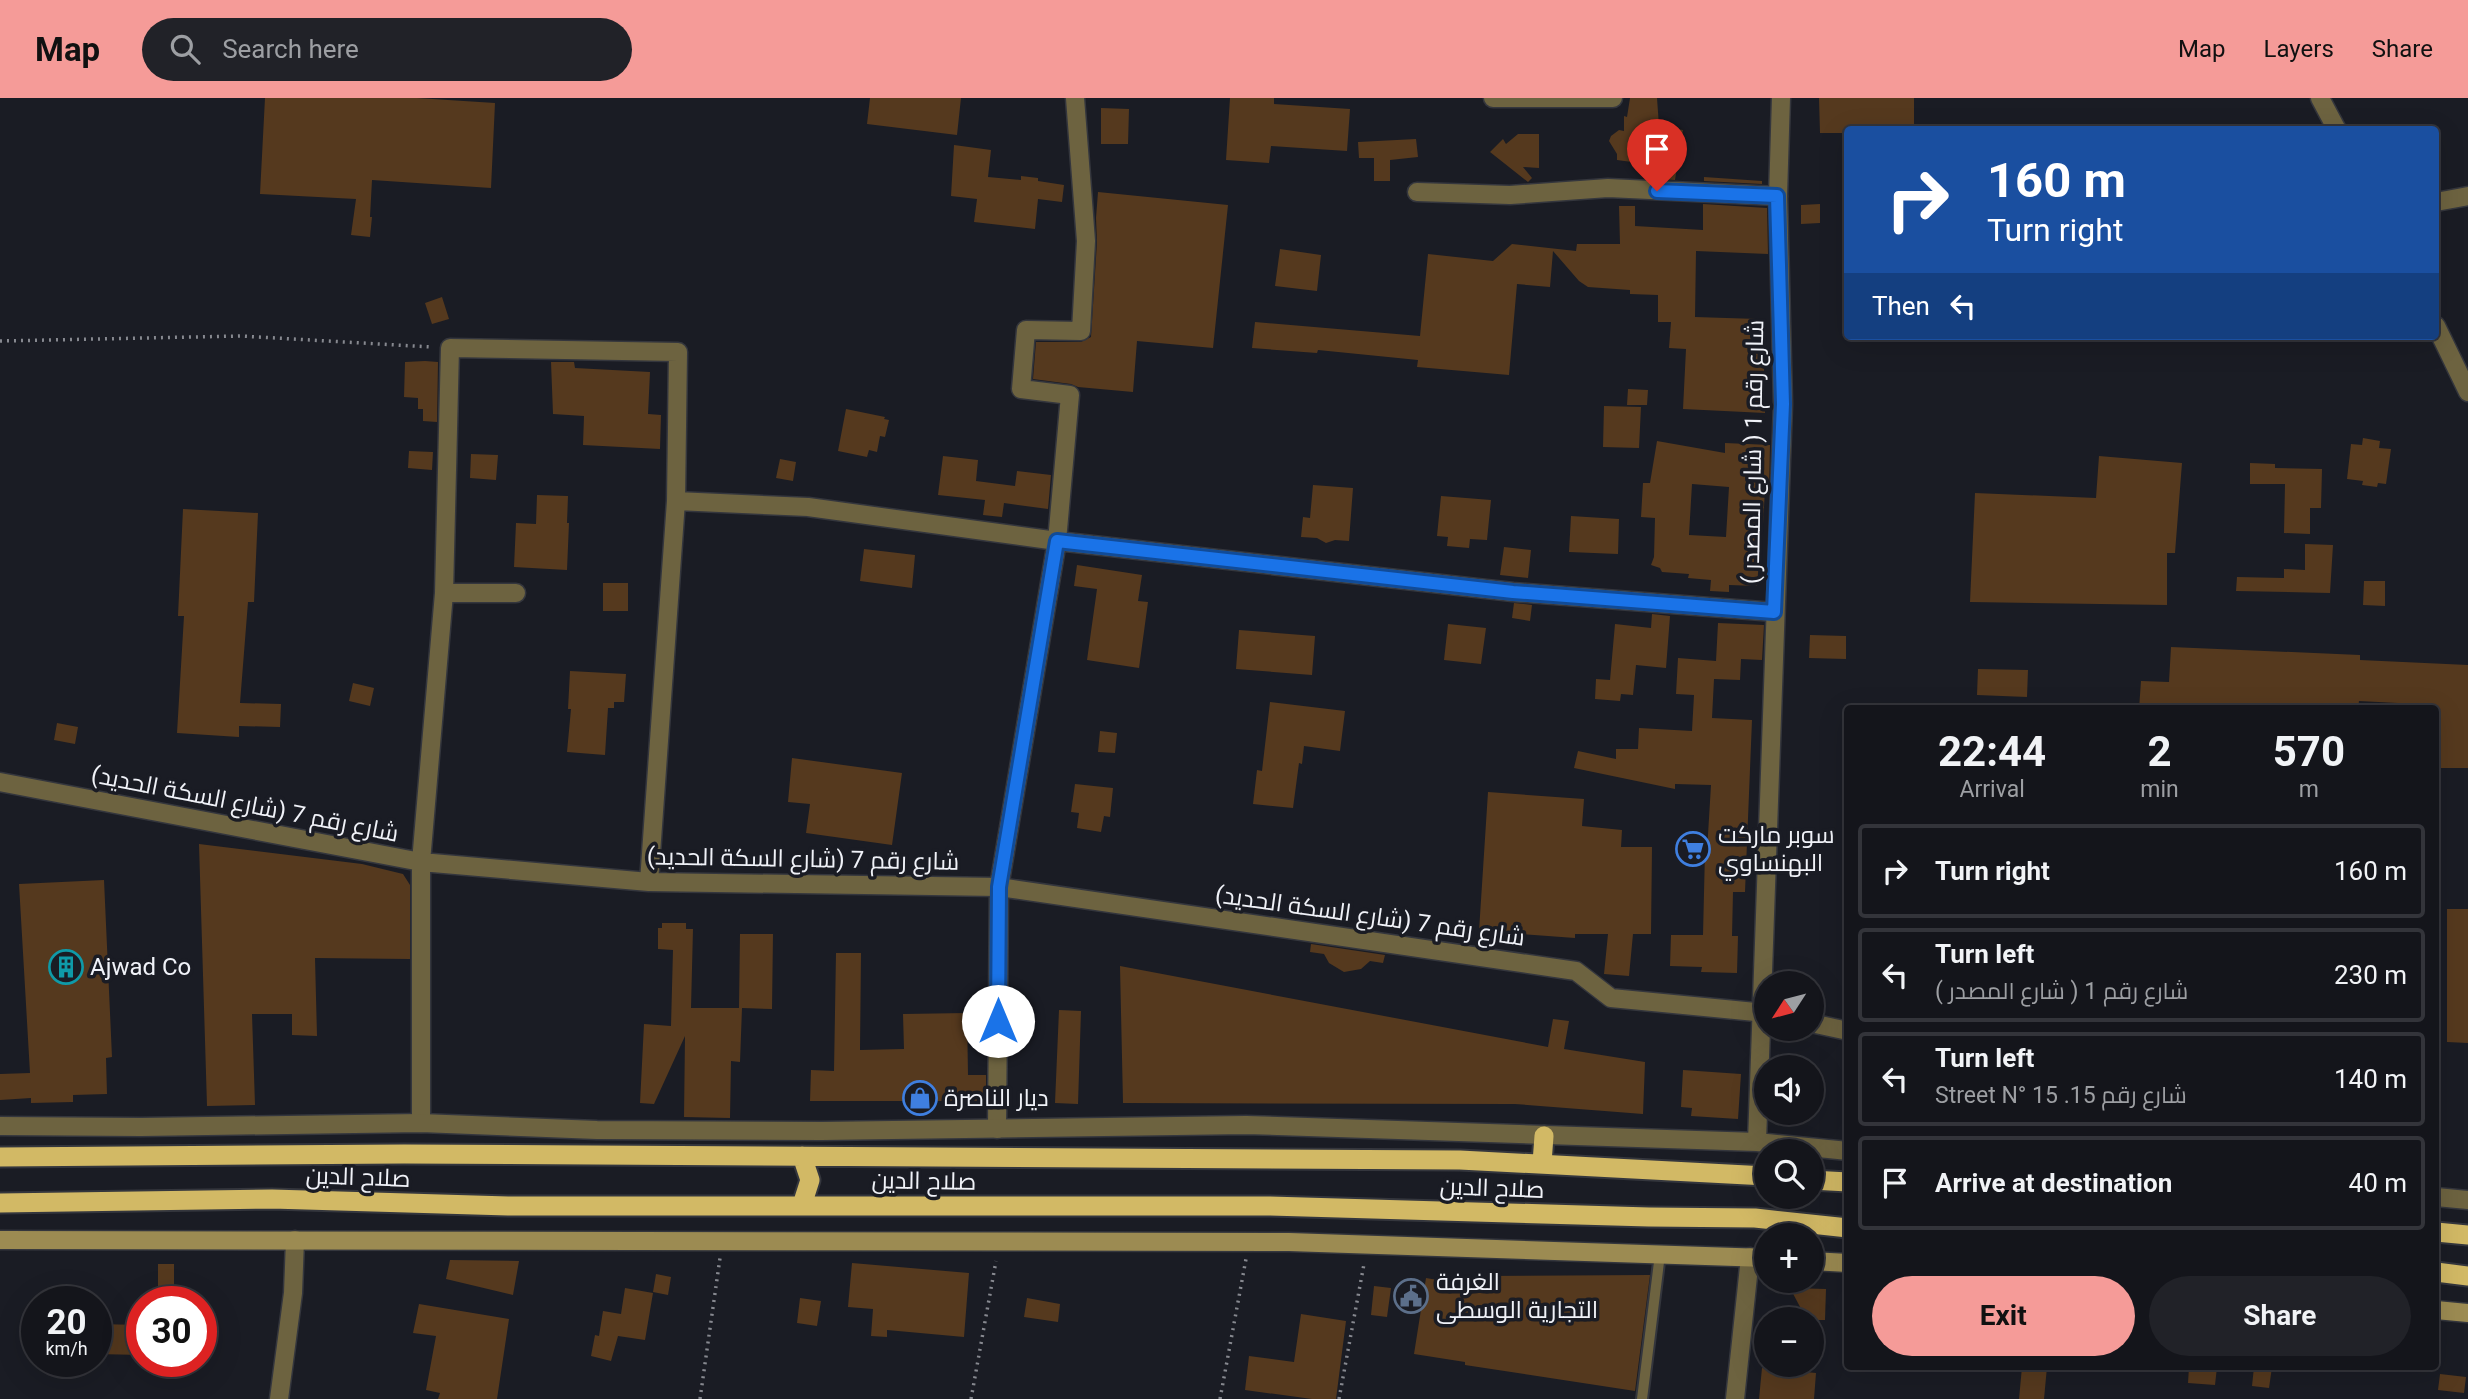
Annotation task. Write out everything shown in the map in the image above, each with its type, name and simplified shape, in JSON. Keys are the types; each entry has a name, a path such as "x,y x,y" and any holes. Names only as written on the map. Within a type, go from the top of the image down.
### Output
{"highway":[{"path":"1542,1163 1544,1136"},
{"name":"صلاح الدين","path":"0,1157 390,1154 1447,1160 1754,1175"},
{"path":"802,1157 810,1180 802,1205"},
{"path":"1824,1181 1844,1182"},
{"name":"صلاح الدين","path":"0,1203 272,1199 509,1206 1270,1206 1755,1218 1844,1228"},
{"path":"2439,1232 2468,1235"},
{"path":"2439,1272 2468,1276"}],"main road":[{"path":"0,1240 1249,1243 1754,1258"},
{"path":"1824,1262 1844,1264"},
{"path":"2439,1310 2468,1313"}],"street":[{"path":"997,1129 999,887 1057,541 1070,395 1021,390 1026,330 1081,331 1086,241 1074,98"},
{"path":"1493,98 1613,98"},
{"name":"شارع رقم 1 ( شارع المصدر )","path":"1764,971 1783,404 1777,196 1781,98"},
{"path":"2320,98 2335,126"},
{"path":"1417,191 1510,195 1608,188 1777,196"},
{"path":"2439,201 2468,196"},
{"path":"2439,332 2468,392"},
{"path":"421,1123 421,862 443,593 450,348 678,352 676,501 649,881"},
{"path":"676,501 808,507 1057,541 1513,592 1774,612"},
{"path":"443,593 516,593"},
{"name":"شارع رقم 7 (شارع السكة الحديد)","path":"0,782 421,862 649,881 999,887 1576,971 1611,998 1754,1011"},
{"path":"1824,1026 1844,1030"},
{"name":"شارع رقم 1 ( شارع المصدر )","path":"1757,1139 1762,1041"},
{"path":"0,1126 421,1123 610,1130 822,1131 1246,1125 1754,1142"},
{"path":"1824,1149 1844,1151"},
{"path":"2439,1197 2468,1200"},
{"path":"279,1399 293,1293 295,1240"},
{"path":"1735,1399 1754,1283"}],"lane":[{"path":"1642,1399 1660,1254"}],"path":[{"path":"0,341 241,336 450,348"},
{"path":"700,1399 722,1242"},
{"path":"971,1399 999,1242"},
{"path":"1220,1399 1249,1243"},
{"path":"1339,1399 1367,1245"}],"building":[{"path":"265,98 417,98 495,103 491,188 372,180 370,237 351,235 356,199 260,194"},
{"path":"870,98 961,98 957,135 867,124"},
{"path":"1230,98 1274,98 1274,104 1350,109 1347,151 1271,146 1269,163 1226,160"},
{"path":"1630,98 1657,98 1659,126 1683,130 1675,180 1660,179 1661,166 1617,160 1617,154 1609,141 1619,130 1624,131 1624,116 1627,117"},
{"path":"1819,98 1914,98 1914,126 1844,126 1844,133 1820,133"},
{"path":"1101,108 1129,109 1128,144 1101,144"},
{"path":"1518,134 1539,134 1539,168 1523,167 1532,178 1528,182 1490,152 1503,139 1506,144"},
{"path":"1416,139 1418,157 1390,160 1390,181 1374,181 1374,158 1359,158 1358,142"},
{"path":"954,145 991,150 988,177 1021,180 1021,176 1064,185 1062,202 1038,199 1035,229 974,222 977,199 951,196"},
{"path":"1704,177 1762,181 1762,184 1704,181"},
{"path":"1098,192 1228,205 1213,348 1137,341 1133,392 1078,387 1033,379 1036,342 1081,342 1091,337"},
{"path":"1703,204 1767,208 1768,254 1696,251 1695,317 1758,319 1759,327 1763,327 1765,413 1683,409 1686,349 1669,348 1671,322 1658,322 1658,295 1630,294 1630,290 1588,287 1579,281 1553,251 1550,287 1517,284 1509,375 1417,367 1418,360 1318,350 1317,353 1252,348 1255,322 1420,336 1428,254 1493,261 1512,244 1576,251 1577,244 1620,244 1619,206 1635,206 1635,226 1703,230"},
{"path":"1820,204 1820,223 1801,224 1801,205"},
{"path":"1280,249 1321,255 1317,291 1275,286"},
{"path":"442,297 449,319 432,324 425,303"},
{"path":"405,362 438,362 437,422 423,421 423,409 418,409 418,398 404,397"},
{"path":"551,362 574,362 575,368 650,372 648,414 661,415 660,449 583,445 584,416 553,414"},
{"path":"1628,389 1648,390 1647,405 1627,405"},
{"path":"1604,406 1641,407 1639,448 1603,447"},
{"path":"846,409 889,420 885,437 880,436 877,452 869,450 867,457 838,451"},
{"path":"2363,438 2380,441 2379,448 2391,449 2386,484 2378,483 2377,487 2362,485 2363,481 2347,479 2351,444 2362,445"},
{"path":"1657,441 1725,453 1725,443 1770,445 1769,489 1765,489 1757,586 1729,585 1729,592 1710,591 1711,580 1688,578 1689,574 1662,572 1660,568 1651,565 1654,557 1655,518 1641,517 1643,483 1650,483","holes":["1692,484 1729,487 1726,537 1689,535"]},
{"path":"409,451 433,452 432,470 408,468"},
{"path":"471,454 498,455 496,480 470,478"},
{"path":"943,456 978,460 976,481 1015,486 1017,471 1051,475 1048,509 1004,503 1002,517 983,515 985,500 938,495"},
{"path":"2099,456 2182,463 2175,553 2167,553 2167,605 1970,602 1975,493 2096,498"},
{"path":"780,459 796,462 793,481 776,478"},
{"path":"2250,463 2275,464 2275,468 2322,469 2321,508 2310,508 2310,534 2284,533 2285,484 2250,484"},
{"path":"1313,485 1353,488 1349,541 1335,540 1326,543 1317,538 1301,537 1303,517 1310,518"},
{"path":"537,495 568,496 567,570 514,567 516,523 536,524"},
{"path":"1441,496 1491,500 1487,540 1470,539 1469,548 1447,546 1448,537 1437,536"},
{"path":"183,509 258,513 254,602 248,602 240,703 281,704 280,727 239,726 239,737 177,733 184,616 178,616"},
{"path":"1571,516 1619,519 1618,554 1569,552"},
{"path":"2305,544 2333,545 2330,593 2236,591 2237,577 2284,578 2284,569 2305,570"},
{"path":"1504,547 1531,550 1528,578 1500,575"},
{"path":"864,549 915,555 912,588 860,581"},
{"path":"1077,565 1142,575 1138,601 1148,602 1139,668 1087,660 1097,589 1074,586"},
{"path":"2364,581 2385,581 2385,606 2363,605"},
{"path":"603,583 628,583 628,611 603,611"},
{"path":"1514,603 1532,605 1530,621 1512,618"},
{"path":"1652,614 1670,616 1666,668 1636,665 1633,695 1621,694 1620,701 1595,699 1596,679 1610,680 1615,624 1651,628"},
{"path":"1718,623 1764,625 1762,660 1741,659 1740,680 1714,679 1712,718 1752,720 1745,892 1733,892 1732,936 1738,936 1737,973 1701,972 1702,967 1670,966 1671,935 1703,935 1705,851 1711,785 1675,784 1675,789 1574,768 1578,751 1616,759 1616,749 1638,749 1639,728 1692,731 1694,695 1676,694 1678,658 1716,661"},
{"path":"1448,624 1486,628 1481,664 1444,660"},
{"path":"1239,630 1315,636 1312,675 1236,669"},
{"path":"1810,635 1846,636 1846,659 1809,658"},
{"path":"2171,647 2360,655 2360,660 2468,665 2468,768 2439,768 2439,705 2359,701 2358,705 2139,705 2141,681 2169,682"},
{"path":"1978,669 2028,670 2027,697 1977,695"},
{"path":"570,671 626,674 624,702 614,702 614,708 608,708 605,755 567,752 571,709 568,709"},
{"path":"353,683 374,688 370,706 349,701"},
{"path":"1270,702 1345,711 1340,751 1304,746 1293,808 1253,804 1257,770 1262,771"},
{"path":"57,723 78,727 75,744 54,740"},
{"path":"1100,731 1117,733 1115,753 1098,752"},
{"path":"792,758 902,773 892,845 806,833 810,804 788,802"},
{"path":"1075,784 1113,788 1110,817 1104,816 1101,832 1077,828 1079,813 1071,812"},
{"path":"1488,792 1584,799 1582,826 1622,830 1621,847 1652,847 1651,934 1633,934 1629,976 1604,974 1608,934 1575,934 1575,938 1479,931"},
{"path":"199,844 362,864 403,874 410,885 410,959 315,958 317,1036 292,1035 292,1014 252,1014 255,1105 207,1106"},
{"name":"Ajwad Co","path":"104,880 112,1057 106,1058 107,1094 73,1095 73,1102 31,1103 31,1098 0,1100 0,1074 30,1073 19,884"},
{"path":"2447,909 2468,909 2468,1043 2447,1042"},
{"path":"662,923 686,923 686,929 693,929 691,1008 739,1008 740,934 773,934 772,1009 742,1008 740,1062 731,1061 730,1118 684,1117 685,1036 654,1104 640,1103 644,1024 671,1026 673,950 658,949 658,928 662,928"},
{"path":"1311,944 1385,955 1383,963 1370,961 1361,969 1344,972 1329,963 1324,954 1310,952"},
{"path":"836,953 861,953 860,1050 904,1049 903,1014 967,1013 968,1075 986,1075 986,1101 810,1101 811,1070 834,1071"},
{"path":"1120,966 1548,1047 1553,1019 1569,1021 1564,1049 1645,1062 1643,1114 1515,1104 1123,1103"},
{"path":"1059,1010 1081,1011 1078,1104 1055,1103"},
{"path":"1683,1070 1741,1074 1738,1119 1691,1116 1692,1108 1681,1107"},
{"path":"450,1260 519,1261 513,1295 446,1279"},
{"path":"852,1263 969,1273 964,1337 887,1330 887,1337 871,1336 873,1309 848,1307"},
{"path":"158,1264 174,1264 174,1286 158,1286"},
{"path":"656,1274 671,1277 668,1295 653,1292"},
{"path":"1650,1275 1635,1391 1465,1365 1465,1362 1414,1354 1426,1278 1478,1287 1480,1276"},
{"path":"1374,1286 1391,1288 1387,1317 1371,1315"},
{"path":"625,1288 653,1293 645,1340 618,1336 611,1361 591,1356 595,1335 599,1336 603,1311 621,1314"},
{"path":"1826,1289 1825,1320 1824,1307 1800,1307 1793,1293 1824,1293"},
{"path":"800,1298 821,1301 817,1326 797,1323"},
{"path":"1027,1298 1060,1304 1058,1322 1024,1317"},
{"path":"419,1304 509,1319 497,1399 438,1399 440,1393 426,1390 436,1336 413,1333"},
{"path":"1301,1314 1346,1321 1336,1399 1312,1399 1245,1390 1249,1356 1294,1362"},
{"path":"112,1324 126,1325 126,1355 112,1354"},
{"path":"2022,1370 2047,1370 2044,1399 2019,1399"},
{"path":"2189,1370 2217,1370 2215,1385 2188,1383"},
{"path":"2254,1370 2272,1370 2269,1388 2252,1386"},
{"path":"2440,1374 2466,1377 2464,1393 2438,1390"},
{"path":"1761,1377 1816,1377 1814,1399 1759,1399"}],"place":[{"name":"سوبر ماركت البهنساوي","path":"1693,849"},
{"name":"Ajwad Co","path":"66,967"},
{"name":"ديار الناصرة","path":"920,1098"},
{"name":"الغرفة التجارية الوسطى","path":"1411,1296"}],"route":[{"path":"998,1021 999,887 1057,541 1513,592 1774,612 1783,404 1777,196 1657,191"}]}
